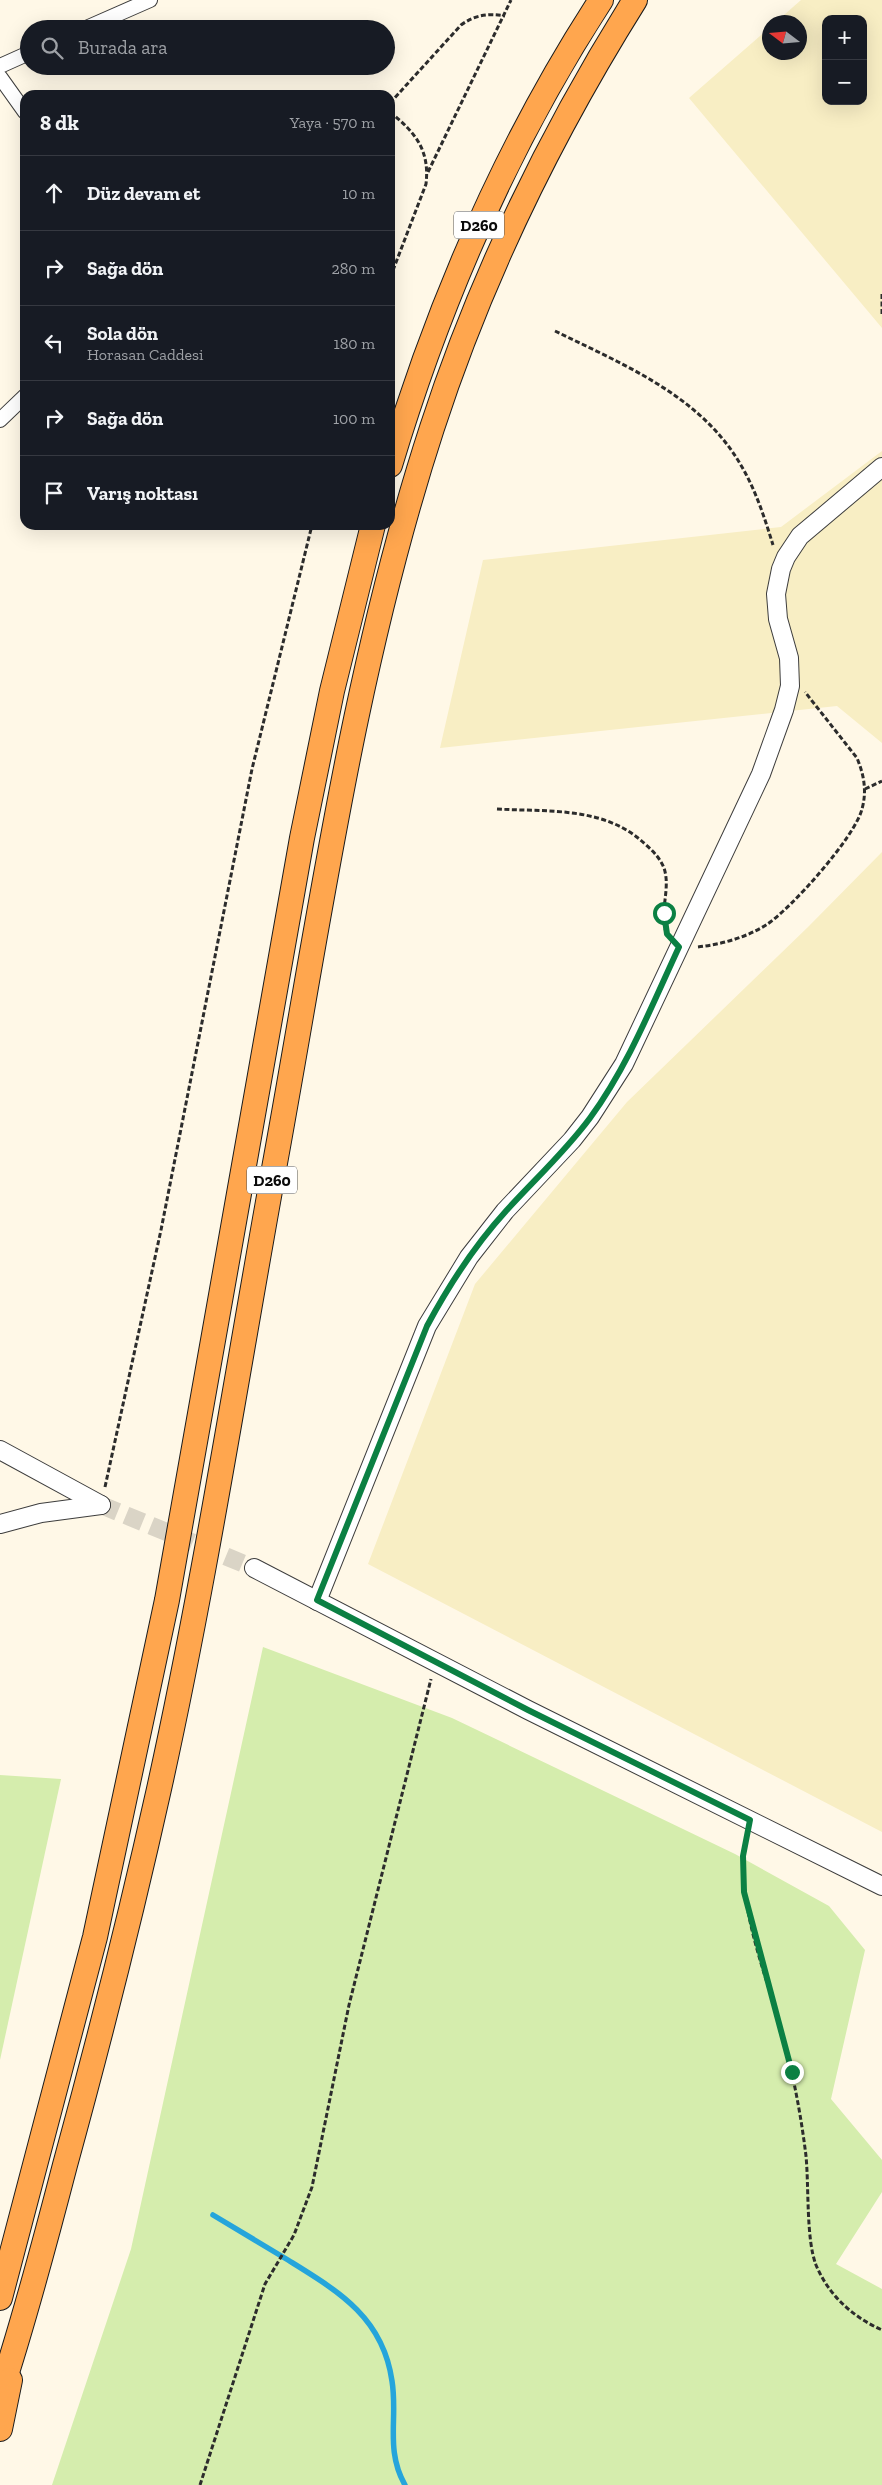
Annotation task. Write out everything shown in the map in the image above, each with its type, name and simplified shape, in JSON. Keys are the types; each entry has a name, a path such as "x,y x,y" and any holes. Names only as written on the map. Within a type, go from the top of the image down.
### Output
{"highway":[{"name":"D260","path":"395,450 436,330 484,214 534,113 601,0"},
{"name":"D260","path":"0,2394 20,2332 107,2014 160,1785 202,1572 339,808 370,660 394,560 433,426 484,288 527,194 562,124 635,0"},
{"name":"D260","path":"0,2298 95,1937 162,1620 302,838 332,691 372,530"},
{"path":"0,2429 20,2332"}],"street":[{"path":"104,20 150,0"},
{"path":"0,66 20,57"},
{"path":"0,77 20,105"},
{"path":"0,420 20,401"},
{"path":"317,1600 427,1326 440,1302 486,1234 572,1140 596,1109 624,1064 761,774 784,710 790,673 787,644 777,606 781,569 792,546 800,536 882,467"},
{"path":"0,1450 101,1505"},
{"path":"0,1524 41,1513 101,1505"},
{"path":"254,1568 435,1662 882,1886"}],"path":[{"path":"428,172 505,16 511,0"},
{"path":"395,98 461,25 485,14 505,16"},
{"path":"395,116 420,140 427,160 428,172 426,184 395,265"},
{"path":"882,294 882,314"},
{"path":"555,331 658,383 678,397 716,432 733,452 750,481 781,569"},
{"path":"101,1505 159,1239 252,769 311,530"},
{"path":"497,809 586,814 616,824 640,840 655,853 664,868 666,888 664,926 667,934 679,947 715,945 750,934 779,916 804,892 858,822 865,800 864,778 857,758 790,673"},
{"path":"865,789 882,781"},
{"path":"200,2485 265,2284 294,2235 312,2187 349,2005 435,1662"},
{"path":"750,1820 743,1856 744,1892 782,2033 799,2110 806,2156 811,2250 823,2279 837,2298 856,2316 882,2330"}],"shaded area":[{"path":"801,0 882,0 882,328 689,98 762,34 762,60 807,60 807,15 784,15"},
{"path":"882,451 882,743 837,706 440,748 483,560 781,527"},
{"path":"882,852 882,1832 368,1564 475,1284 627,1102 808,927"}],"green space":[{"path":"263,1647 452,1718 735,1854 829,1906 865,1950 831,2099 882,2160 882,2192 836,2264 882,2289 882,2485 52,2485 131,2249"},
{"path":"0,1775 61,1779 0,2060"}],"waterway":[{"path":"213,2215 324,2283 341,2295 368,2323 379,2339 387,2359 392,2381 395,2459 405,2485"}],"tunnel":[{"path":"101,1505 254,1568"}],"route":[{"path":"664,913 663,919 667,934 672,942 679,947 624,1064 590,1117 550,1166 505,1211 486,1234 440,1302 427,1326 317,1600 528,1710 750,1820 743,1856 744,1892 792,2072"}]}
